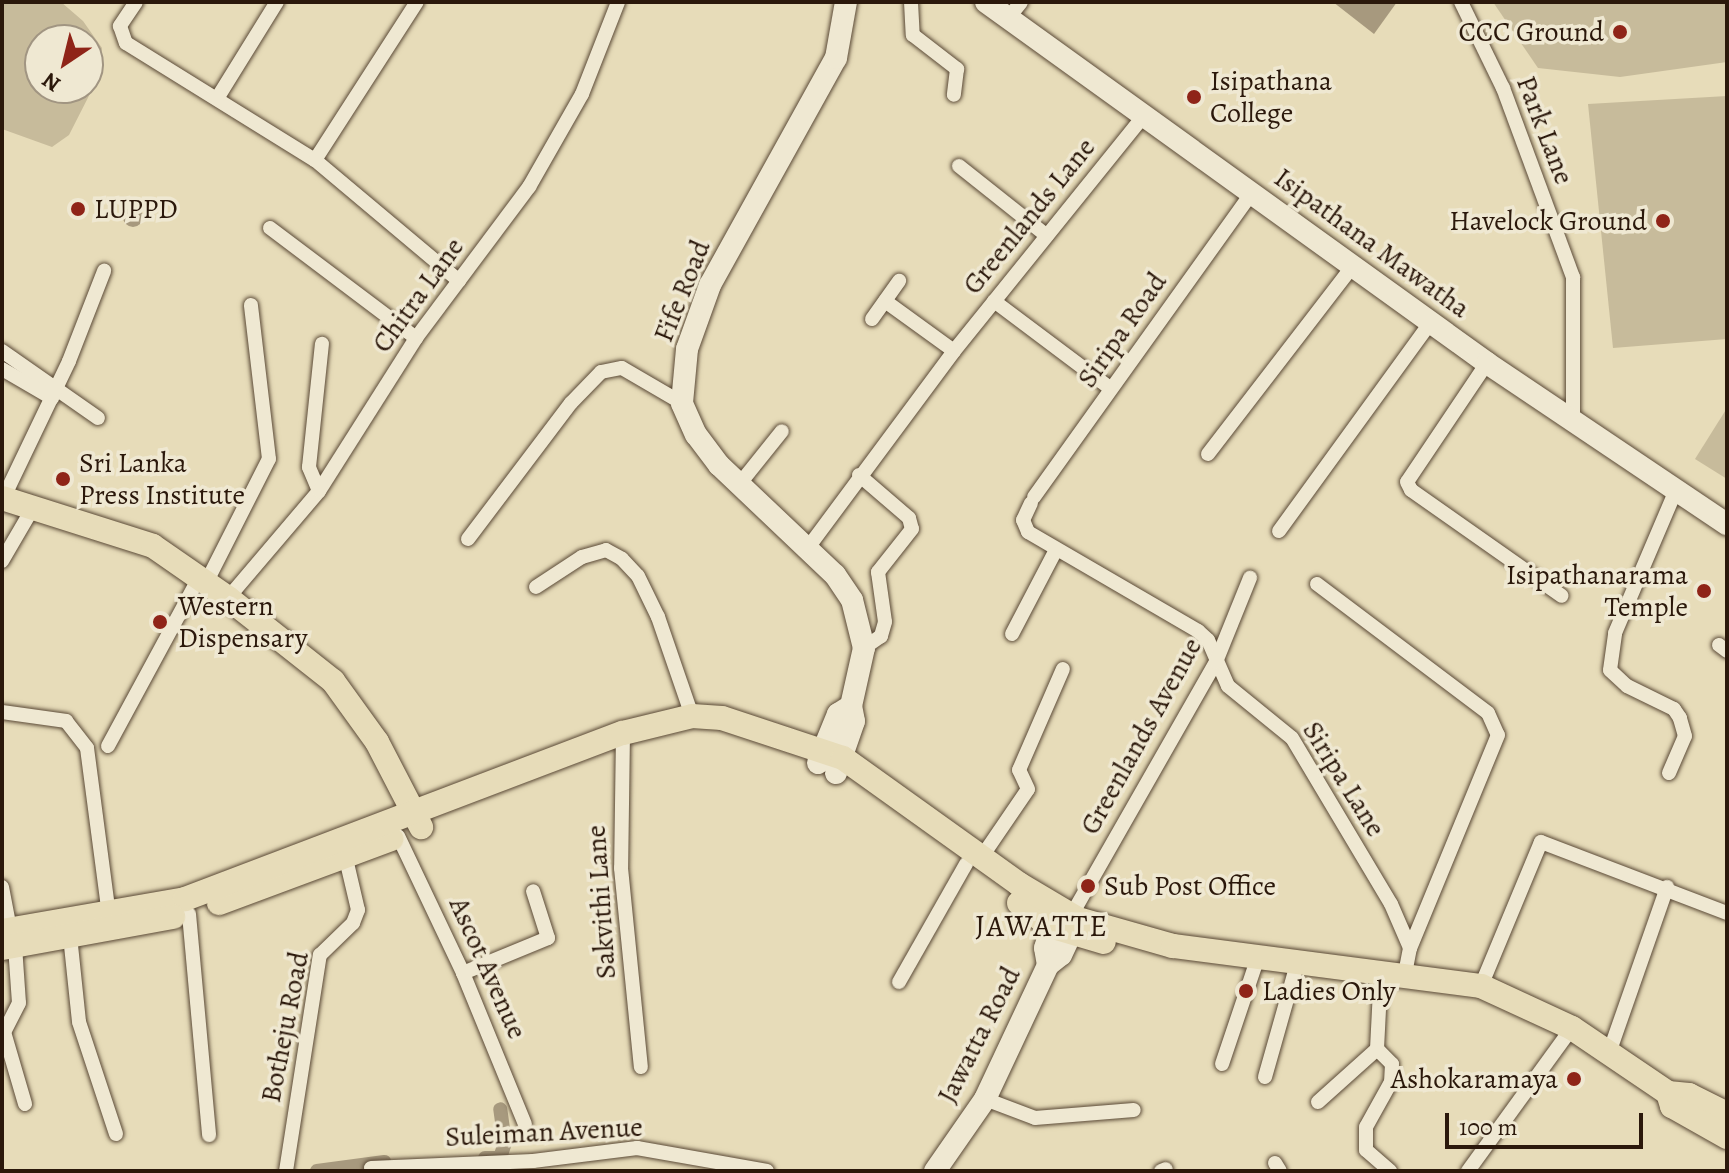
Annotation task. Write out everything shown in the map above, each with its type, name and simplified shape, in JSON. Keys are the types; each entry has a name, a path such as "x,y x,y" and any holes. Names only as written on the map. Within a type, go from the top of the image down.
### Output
{"main road":[{"name":"Fife Road","path":"682,403 687,349 710,285 836,58 846,2"},
{"name":"Isipathana Mawatha","path":"986,2 1015,10 1145,114 1352,267 1573,423 1727,524"},
{"path":"682,403 696,435 738,486 807,549 852,600 864,648 851,706 838,714 830,761"},
{"path":"2,498 153,546 228,598 333,681 377,742 418,820"},
{"path":"7,938 185,899 418,820 692,716 750,723 830,761 1065,921 1173,946 1393,972 1481,986 1572,1028 1668,1093 1689,1095 1727,1114"},
{"path":"624,740 695,729 746,738 830,761"},
{"path":"7,938 70,936 189,914 346,859 398,836 418,820"},
{"name":"Jawatta Road","path":"935,1171 985,1099 1048,965 1045,948 1065,921"},
{"path":"1668,1093 1672,1106 1727,1137"}],"street":[{"path":"136,2 120,26 126,43 218,97 315,160 459,281"},
{"path":"218,97 277,2"},
{"path":"315,160 417,2"},
{"name":"Chitra Lane","path":"228,598 319,491 416,338 529,187 576,105 618,2"},
{"path":"911,2 913,35 957,69 954,95"},
{"name":"Park Lane","path":"1461,2 1503,88 1573,277 1573,423"},
{"name":"Greenlands Lane","path":"807,549 954,351 1145,114"},
{"path":"959,166 1047,236"},
{"name":"Siripa Road","path":"1023,520 1032,500 1252,192"},
{"path":"270,228 416,338"},
{"path":"1208,454 1352,267"},
{"path":"2,498 54,393 104,271"},
{"path":"872,319 899,281"},
{"path":"885,301 954,351"},
{"path":"994,301 1111,389"},
{"path":"108,746 269,459 251,305"},
{"path":"1279,531 1430,323"},
{"path":"319,491 309,467 322,344"},
{"path":"2,351 54,393"},
{"path":"1487,363 1407,482 1411,490 1562,596"},
{"path":"468,539 571,403 601,372 622,368 682,403"},
{"path":"2,369 98,418"},
{"path":"738,486 782,431"},
{"path":"859,475 909,518 912,529 878,572 885,622 881,636 864,648"},
{"path":"1669,773 1685,736 1680,718 1610,670 1615,633 1675,492"},
{"path":"2,561 33,508"},
{"name":"Siripa Lane","path":"1023,520 1028,532 1056,550 1198,631 1228,686 1292,738 1391,904 1410,948"},
{"path":"536,587 582,557 606,550 622,559 638,576 658,617 692,716"},
{"path":"1012,634 1056,550"},
{"name":"Greenlands Avenue","path":"1065,921 1216,662 1250,578"},
{"path":"1317,584 1488,713 1498,735 1410,948 1393,972 1377,1049 1318,1102"},
{"path":"899,982 974,861 1028,789 1019,770 1063,669"},
{"path":"2,712 66,721 87,748 109,914"},
{"name":"Sakvithi Lane","path":"624,740 621,868 641,1067"},
{"name":"Ascot Avenue","path":"398,836 463,973 525,1124"},
{"path":"1481,986 1541,842 1667,887 1727,913"},
{"name":"Botheju Road","path":"286,1167 320,955 353,923 358,910 346,859"},
{"path":"2,887 7,938 19,1003 4,1032 25,1104"},
{"path":"1609,1053 1667,887"},
{"path":"463,973 544,941 550,934 533,891"},
{"path":"189,914 209,1135"},
{"path":"70,936 79,1022 116,1134"},
{"path":"1222,1064 1258,957"},
{"path":"1265,1077 1298,960"},
{"path":"1468,1171 1572,1028"},
{"path":"1377,1049 1392,1064 1391,1082 1366,1127 1366,1150 1390,1171"},
{"path":"985,1099 1035,1118 1134,1110"},
{"name":"Suleiman Avenue","path":"371,1168 533,1161 637,1148 767,1171"}],"shaded area":[{"path":"2,2 61,2 85,24 24,24 24,104 85,104 69,135 52,147 2,129"},
{"path":"1333,2 1397,2 1374,34"},
{"name":"CCC Ground","path":"1493,2 1727,2 1727,62 1620,77 1538,68"},
{"name":"Havelock Ground","path":"1727,96 1727,339 1613,348 1588,104"},
{"path":"133,207 140,210 143,217 140,224 133,227 126,224 123,217 126,210"},
{"path":"1727,408 1727,479 1695,459"}],"waterway":[{"path":"485,1158 500,1158 505,1143 500,1109"},
{"path":"317,1171 384,1162"}],"place":[{"name":"CCC Ground","path":"1620,32"},
{"name":"Isipathana College","path":"1194,97"},
{"name":"LUPPD","path":"78,209"},
{"name":"Havelock Ground","path":"1663,221"},
{"name":"Sri Lanka Press Institute","path":"63,479"},
{"name":"Isipathanarama Temple","path":"1704,591"},
{"name":"Western Dispensary","path":"160,622"},
{"name":"Sub Post Office","path":"1088,886"},
{"name":"Ladies Only","path":"1246,991"},
{"name":"Ashokaramaya","path":"1574,1079"}],"district":[{"name":"JAWATTE","path":"1042,926"}]}
